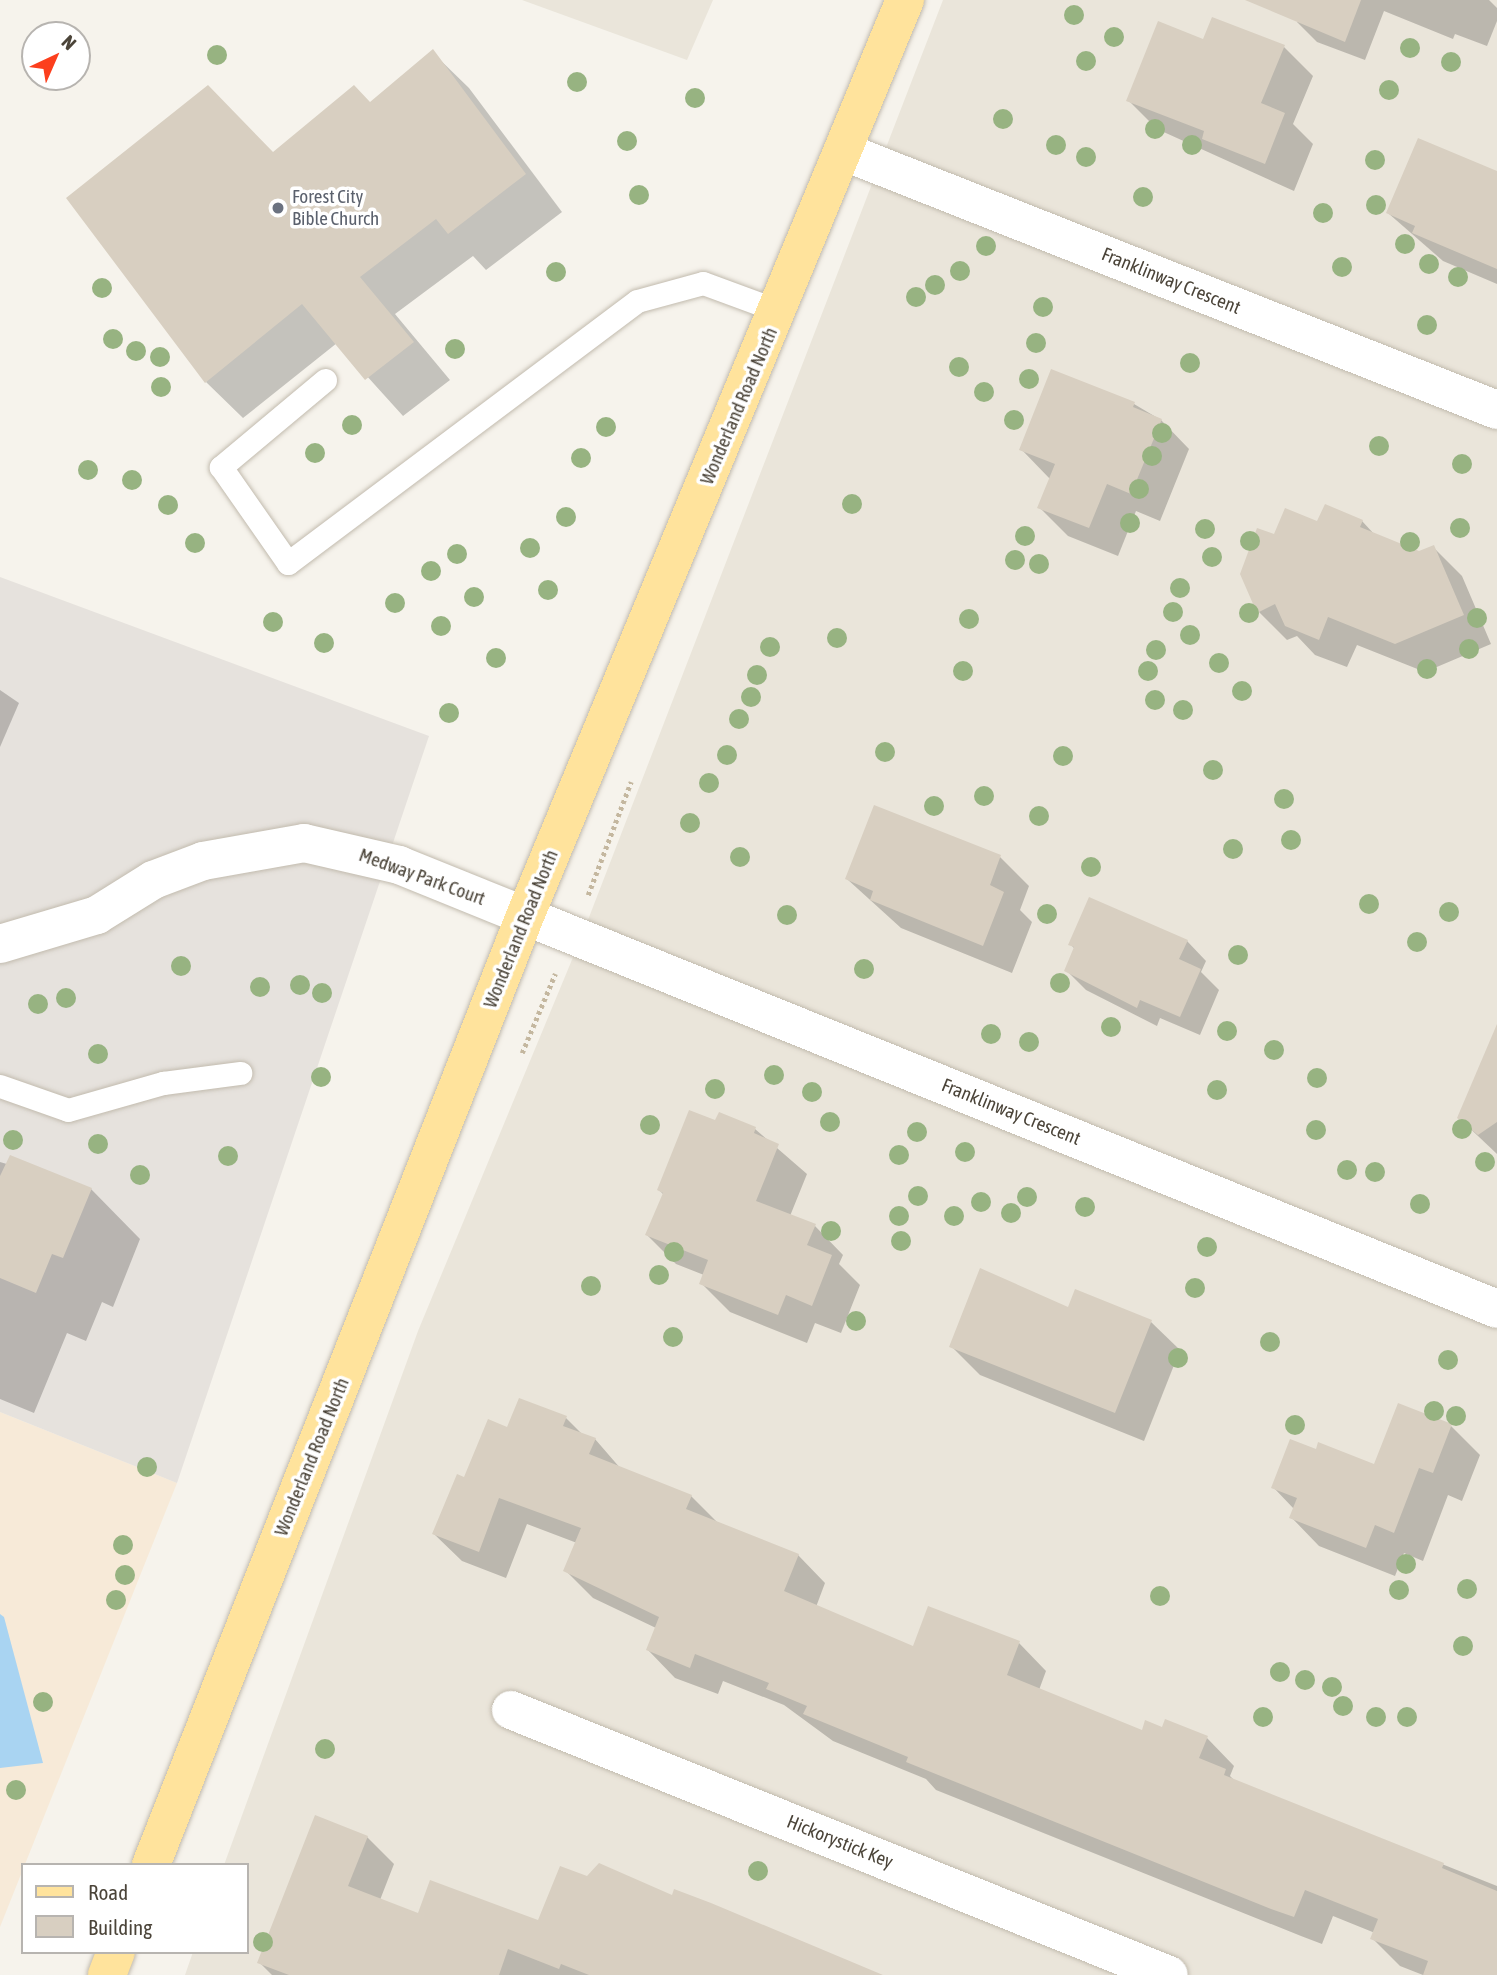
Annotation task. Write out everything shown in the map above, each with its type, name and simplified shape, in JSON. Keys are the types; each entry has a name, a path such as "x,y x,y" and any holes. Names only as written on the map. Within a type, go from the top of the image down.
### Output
{"main road":[{"name":"Wonderland Road North","path":"152,1863 525,916 845,152 905,0"},
{"path":"107,1975 115,1954"}],"street":[{"name":"Franklinway Crescent","path":"845,152 1497,410"},
{"name":"Medway Park Court","path":"0,944 97,915 153,880 203,861 304,843 399,866 525,916"},
{"name":"Franklinway Crescent","path":"525,916 1497,1309"},
{"name":"Hickorystick Key","path":"511,1710 1169,1975"}],"lane":[{"path":"325,380 220,467 288,563 637,301 703,283 779,311"},
{"path":"0,1086 68,1110 163,1083 240,1073"}],"shaded area":[{"path":"522,0 713,0 687,60"},
{"path":"943,0 1497,0 1497,1975 185,1975 192,1954 248,1954 248,1863 225,1863 418,1331 581,938"},
{"path":"0,577 429,736 177,1483 0,1412"},
{"path":"0,1412 177,1483 26,1863 21,1863 21,1874 0,1927"}],"water":[{"path":"0,1614 4,1617 43,1763 0,1768"}],"building":[{"path":"1245,0 1361,0 1345,42"},
{"path":"1212,17 1285,45 1261,103 1285,113 1265,164 1202,139 1204,131 1126,101 1158,21 1203,39"},
{"name":"Forest City Bible Church","path":"433,49 526,174 448,234 436,219 360,277 414,342 365,380 302,304 205,383 66,198 208,85 273,152 354,85 370,102"},
{"path":"1418,138 1497,171 1497,269 1412,233 1415,226 1386,213"},
{"path":"1051,369 1135,402 1133,407 1162,419 1131,494 1107,484 1089,528 1037,508 1055,464 1019,450"},
{"path":"1325,504 1363,520 1360,527 1419,551 1434,545 1464,615 1395,644 1328,617 1319,640 1285,626 1275,604 1257,613 1240,574 1257,528 1274,534 1285,508 1317,521"},
{"path":"874,805 1001,855 990,885 1004,892 983,946 870,900 873,891 845,879"},
{"path":"1089,897 1188,940 1179,959 1201,969 1180,1017 1140,1000 1137,1008 1064,971 1074,947 1068,945"},
{"path":"1497,1024 1497,1122 1478,1135 1457,1118"},
{"path":"689,1110 715,1120 719,1112 756,1127 754,1133 779,1144 756,1201 816,1224 807,1245 832,1255 812,1306 786,1295 778,1315 699,1284 708,1260 645,1235 663,1193 657,1190"},
{"path":"10,1155 92,1188 63,1258 52,1254 36,1293 0,1278 0,1176"},
{"path":"980,1268 1068,1307 1075,1289 1152,1320 1115,1413 949,1347"},
{"path":"519,1398 567,1416 563,1426 596,1438 589,1454 692,1495 686,1509 799,1554 784,1591 913,1646 928,1606 1020,1641 1007,1675 1142,1730 1145,1720 1162,1727 1165,1719 1208,1736 1199,1758 1226,1769 1224,1775 1444,1863 1442,1868 1497,1891 1497,1975 1423,1975 1428,1961 1370,1939 1378,1919 1305,1890 1294,1917 1271,1909 906,1762 908,1757 803,1714 807,1706 766,1689 769,1683 695,1654 690,1668 646,1650 659,1617 563,1571 581,1528 499,1498 479,1552 432,1534 457,1474 464,1477 488,1419 507,1427"},
{"path":"1398,1403 1452,1424 1433,1473 1419,1468 1394,1533 1375,1525 1366,1548 1289,1518 1297,1498 1271,1488 1290,1439 1316,1449 1318,1442 1374,1464"},
{"path":"315,1815 368,1836 348,1886 418,1913 430,1880 538,1920 560,1866 587,1876 599,1863 672,1895 674,1889 711,1903 883,1975 589,1975 561,1964 559,1969 508,1949 499,1975 289,1975 257,1963"}],"place":[{"name":"Forest City Bible Church","path":"278,208"}]}
